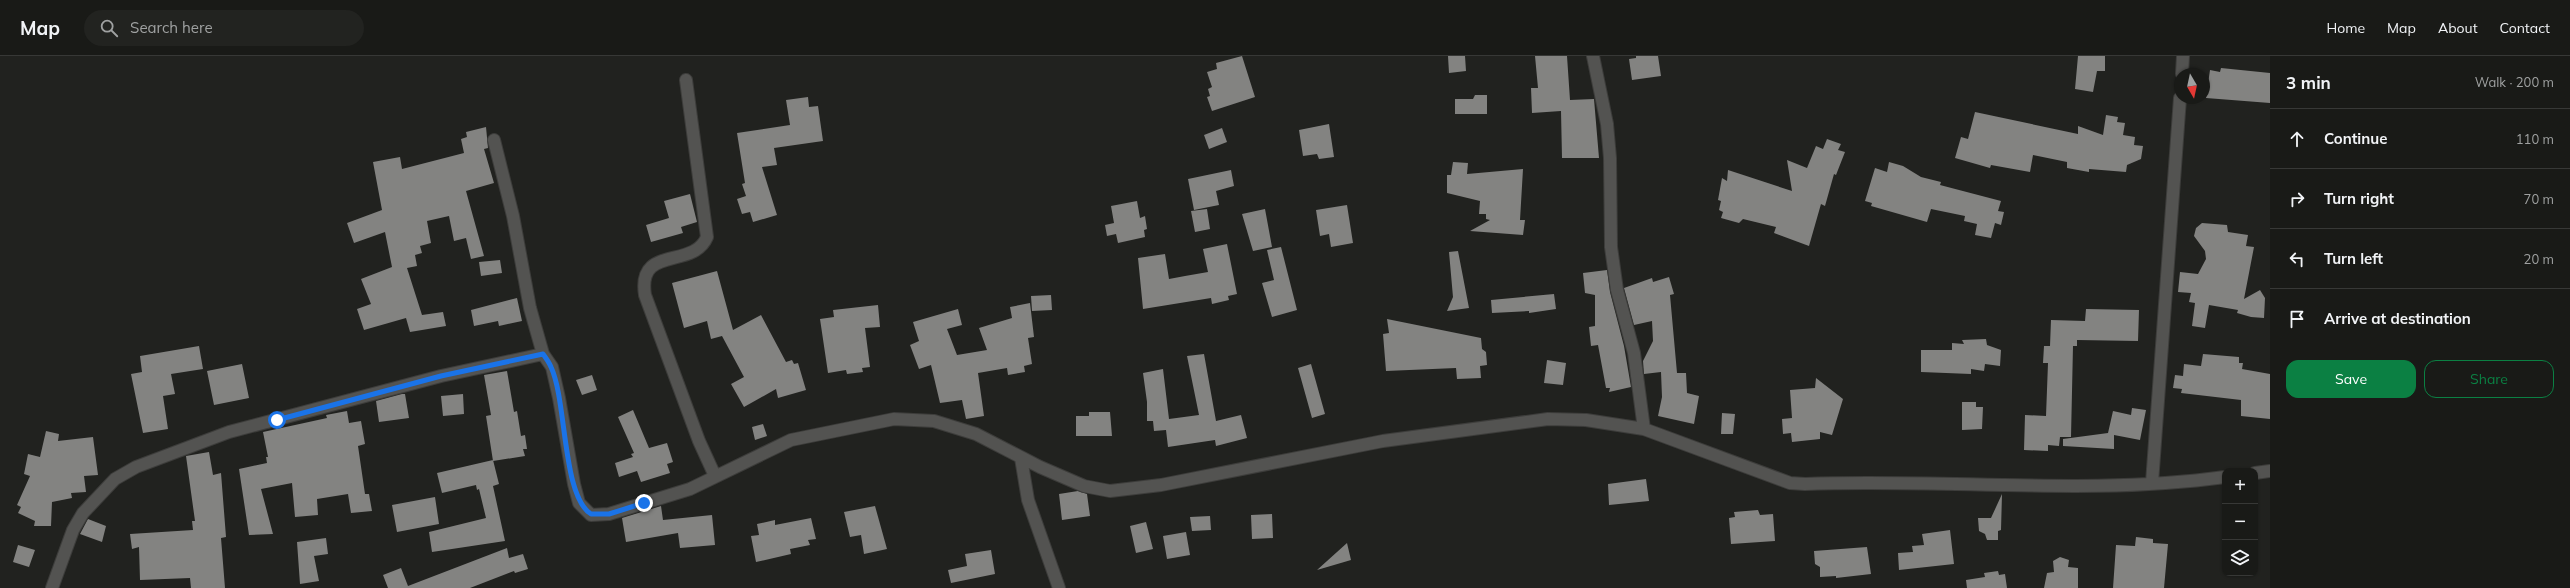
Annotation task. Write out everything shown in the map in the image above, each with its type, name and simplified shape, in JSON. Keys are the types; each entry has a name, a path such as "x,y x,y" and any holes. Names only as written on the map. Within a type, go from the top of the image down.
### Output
{"street":[{"path":"1593,56 1607,124 1610,158 1611,247 1617,290 1634,353 1644,429"},
{"path":"2182,68 2183,56"},
{"path":"686,80 707,238 703,247 692,253 653,264 646,273 643,283 645,294 699,441 715,476"},
{"path":"2152,483 2180,104"},
{"path":"494,140 513,216 530,308 543,354 552,367 559,398 569,460 579,503 584,510 591,514 609,514 690,489 791,440 894,418 941,424 976,434 1021,458 1084,486 1110,491 1161,485 1383,440 1548,419 1586,420 1644,429 1783,480 1805,484 2066,486 2152,483 2222,477"},
{"path":"52,588 73,530 83,513 115,479 136,467 229,432 441,376 543,354"},
{"path":"1021,458 1028,500 1059,588"},
{"path":"2258,473 2270,471"}],"building":[{"path":"1242,56 1255,97 1212,111 1207,97 1210,96 1208,89 1212,87 1207,72 1217,69 1216,63"},
{"path":"1448,56 1465,56 1466,71 1449,73"},
{"path":"1535,56 1567,56 1570,100 1594,99 1599,158 1562,158 1561,111 1532,113 1531,88 1538,88"},
{"path":"1636,56 1658,56 1661,76 1632,80 1629,59 1636,58"},
{"path":"2078,56 2105,56 2105,71 2097,71 2093,92 2075,89"},
{"path":"2221,68 2270,73 2270,103 2210,98 2210,70 2220,72"},
{"path":"1475,95 1487,95 1487,114 1455,114 1455,99 1473,99"},
{"path":"808,97 809,107 818,106 823,141 774,148 777,165 762,167 777,215 753,222 750,212 742,214 737,199 746,196 742,184 745,183 737,133 790,125 786,100"},
{"path":"1975,112 2078,134 2078,126 2103,135 2106,115 2118,117 2117,122 2125,123 2123,135 2135,137 2134,145 2143,146 2141,159 2127,165 2126,172 2089,169 2089,172 2067,168 2067,162 2033,155 2030,172 1991,165 1990,168 1955,158 1961,137 1968,139"},
{"path":"1329,124 1334,157 1319,159 1317,154 1303,156 1299,130"},
{"path":"486,127 488,148 484,149 494,183 466,191 484,256 471,259 466,238 454,241 449,216 427,221 431,243 420,246 422,253 415,255 417,266 407,268 422,315 443,312 446,326 410,332 406,318 364,330 357,309 371,304 361,279 392,267 385,232 354,243 347,223 382,210 373,162 400,157 402,169 464,153 461,139 467,137 466,132"},
{"path":"1222,128 1227,142 1209,149 1204,135"},
{"path":"1827,139 1841,144 1838,150 1845,152 1836,175 1834,174 1825,206 1821,204 1809,246 1774,233 1776,227 1743,219 1739,223 1721,218 1723,212 1719,210 1721,201 1718,200 1722,178 1727,181 1728,170 1792,191 1787,160 1807,168 1816,146 1823,149"},
{"path":"1453,162 1468,163 1467,174 1523,169 1520,220 1525,220 1523,235 1470,231 1490,220 1486,219 1486,214 1479,214 1480,201 1447,193 1447,175 1451,175"},
{"path":"1889,162 1903,166 1921,177 1941,182 1940,185 2001,201 1998,211 2004,212 2001,225 1995,223 1991,238 1975,235 1977,224 1964,221 1965,216 1931,209 1927,222 1871,206 1872,203 1865,201 1875,168 1887,172"},
{"path":"1231,170 1234,186 1216,191 1219,205 1194,210 1188,179"},
{"path":"690,194 697,222 681,227 683,233 651,242 646,225 669,218 664,201"},
{"path":"1137,201 1140,218 1145,216 1147,229 1144,230 1145,237 1118,243 1116,234 1107,236 1105,225 1114,223 1111,206"},
{"path":"1347,205 1353,243 1331,247 1329,234 1320,236 1316,210"},
{"path":"1207,209 1210,229 1195,232 1191,211"},
{"path":"1265,209 1272,247 1253,251 1242,214"},
{"path":"2202,223 2227,225 2228,232 2248,235 2246,246 2254,247 2244,299 2260,290 2265,298 2264,318 2251,317 2237,313 2238,310 2209,305 2205,328 2192,326 2195,303 2189,302 2191,293 2178,292 2180,272 2198,274 2206,259 2205,251 2194,236 2196,228"},
{"path":"1227,244 1237,294 1228,296 1229,300 1212,304 1211,298 1143,309 1138,258 1165,254 1169,279 1208,272 1203,249"},
{"path":"1281,247 1297,310 1272,317 1262,283 1274,280 1267,250"},
{"path":"1458,251 1469,308 1447,311 1453,297 1449,252"},
{"path":"500,260 502,273 481,276 479,262"},
{"path":"1607,270 1610,292 1624,346 1631,387 1609,392 1610,388 1606,388 1598,345 1591,346 1589,327 1595,326 1595,295 1585,293 1583,273"},
{"path":"717,271 733,330 761,315 786,362 792,360 794,364 798,363 806,390 778,398 776,389 744,407 731,384 744,377 722,336 711,339 707,321 684,328 672,283"},
{"path":"1669,277 1674,294 1670,295 1677,373 1686,373 1687,393 1699,396 1694,424 1658,416 1662,397 1661,372 1644,374 1643,361 1653,341 1652,321 1634,325 1624,288 1652,278 1653,282"},
{"path":"1554,294 1556,309 1529,313 1529,311 1492,313 1491,300"},
{"path":"1051,295 1052,310 1032,311 1031,296"},
{"path":"517,298 522,321 499,326 498,321 474,326 471,310"},
{"path":"1030,303 1034,337 1028,338 1032,364 1024,366 1025,372 1008,375 1007,368 978,373 984,416 966,419 962,400 940,403 931,365 919,369 910,345 919,341 913,322 958,309 962,325 947,329 957,355 987,350 979,328 1012,318 1010,307"},
{"path":"878,305 880,327 865,328 870,367 862,368 863,372 847,374 846,370 828,373 820,319 834,317 833,310"},
{"path":"2086,309 2139,310 2138,341 2077,340 2077,346 2073,346 2071,437 2060,437 2059,446 2048,445 2048,451 2024,450 2025,415 2046,416 2048,363 2043,363 2044,346 2050,346 2051,320 2085,321"},
{"path":"1387,319 1481,338 1482,349 1486,352 1487,365 1480,366 1481,378 1457,379 1456,368 1386,371 1383,334 1389,333"},
{"path":"1986,339 1987,345 2001,350 2000,366 1985,364 1984,371 1971,369 1971,374 1921,372 1921,350 1952,350 1952,343 1964,344 1962,340"},
{"path":"199,346 203,369 171,374 175,394 163,396 168,429 143,433 131,374 142,372 140,356"},
{"path":"1204,354 1216,421 1241,415 1247,438 1216,446 1215,440 1168,447 1166,430 1154,431 1153,421 1147,421 1147,402 1143,373 1163,369 1169,419 1199,415 1187,356"},
{"path":"2203,354 2239,357 2239,363 2243,363 2242,369 2270,374 2270,419 2241,416 2241,400 2181,393 2182,389 2173,388 2175,375 2183,376 2184,364 2201,366"},
{"path":"1547,360 1566,363 1563,385 1544,383"},
{"path":"242,364 249,398 214,405 207,371"},
{"path":"1311,364 1325,414 1312,418 1298,368"},
{"path":"507,371 514,412 517,411 521,436 525,435 527,449 523,449 525,456 493,461 486,416 491,415 484,375"},
{"path":"592,375 597,390 582,395 576,380"},
{"path":"1816,378 1843,399 1832,435 1820,432 1820,439 1792,442 1791,433 1783,434 1782,419 1792,418 1790,390 1815,388"},
{"path":"405,394 409,418 379,422 376,401"},
{"path":"463,394 464,414 443,416 441,396"},
{"path":"1962,402 1976,402 1976,407 1983,407 1982,429 1962,430"},
{"path":"2132,408 2146,410 2140,440 2114,435 2114,449 2063,446 2063,439 2108,433 2113,411 2131,415"},
{"path":"633,410 649,448 667,443 673,462 667,464 670,473 641,482 637,471 619,477 615,463 633,457 631,454 634,453 618,417"},
{"path":"347,411 349,423 361,421 365,444 358,446 365,494 369,494 372,511 351,513 348,494 317,499 318,515 295,517 292,483 261,489 273,534 249,535 239,469 267,463 266,457 268,457 263,432 327,418 326,415"},
{"path":"1089,412 1110,412 1112,436 1076,436 1076,416 1089,416"},
{"path":"1722,413 1735,414 1733,434 1721,434"},
{"path":"763,424 767,436 755,440 752,427"},
{"path":"46,431 59,434 58,441 93,437 98,475 84,476 86,492 71,493 72,498 52,502 51,526 34,526 35,521 18,513 21,507 17,505 30,476 24,474 28,454 40,457"},
{"path":"209,452 213,475 221,473 226,537 221,538 225,588 191,588 190,578 140,580 139,547 132,549 130,534 193,530 192,521 195,521 186,456"},
{"path":"493,460 499,484 493,486 505,541 432,552 429,532 486,518 479,489 477,490 476,485 442,493 437,473"},
{"path":"1646,479 1649,501 1609,505 1608,484"},
{"path":"1078,491 1087,494 1090,516 1062,520 1059,494"},
{"path":"2002,494 2001,530 1998,531 1998,540 1987,540 1985,534 1979,531 1978,518 1991,518"},
{"path":"435,497 439,524 397,532 392,505"},
{"path":"661,506 663,520 712,515 715,545 680,548 678,533 626,542 622,518"},
{"path":"875,506 887,549 864,554 861,535 850,537 844,512"},
{"path":"1758,510 1760,515 1773,514 1775,541 1731,544 1729,518 1735,517 1734,512"},
{"path":"1272,514 1273,538 1252,539 1251,515"},
{"path":"1210,516 1211,530 1192,531 1190,517"},
{"path":"811,518 816,539 808,540 810,545 790,549 791,554 756,562 751,536 759,535 757,524 775,520 775,525"},
{"path":"88,519 106,526 102,542 80,534"},
{"path":"1146,522 1153,549 1136,553 1130,526"},
{"path":"1950,530 1954,564 1899,570 1898,553 1913,552 1912,546 1924,545 1922,534"},
{"path":"1186,532 1190,555 1167,559 1163,536"},
{"path":"2136,537 2153,539 2153,543 2168,544 2164,588 2113,588 2116,545 2135,546"},
{"path":"326,538 328,554 314,556 319,581 300,584 297,542"},
{"path":"1347,543 1351,560 1317,570"},
{"path":"18,545 35,550 29,567 13,562"},
{"path":"1867,547 1871,574 1836,578 1836,576 1820,577 1820,567 1815,564 1814,551"},
{"path":"507,548 509,558 523,554 528,569 515,573 514,571 470,588 388,588 383,575 401,568 408,586"},
{"path":"991,550 995,574 951,583 948,570 967,566 965,554"},
{"path":"2060,557 2069,560 2068,567 2078,568 2078,588 2044,588 2047,573 2054,572 2053,561"},
{"path":"1998,571 1999,575 2005,574 2007,588 1967,588 1966,580 1985,577 1984,573"}],"route":[{"path":"277,420 441,376 543,354 552,367 566,434 569,460 579,503 584,510 591,514 609,514 644,503"}]}
